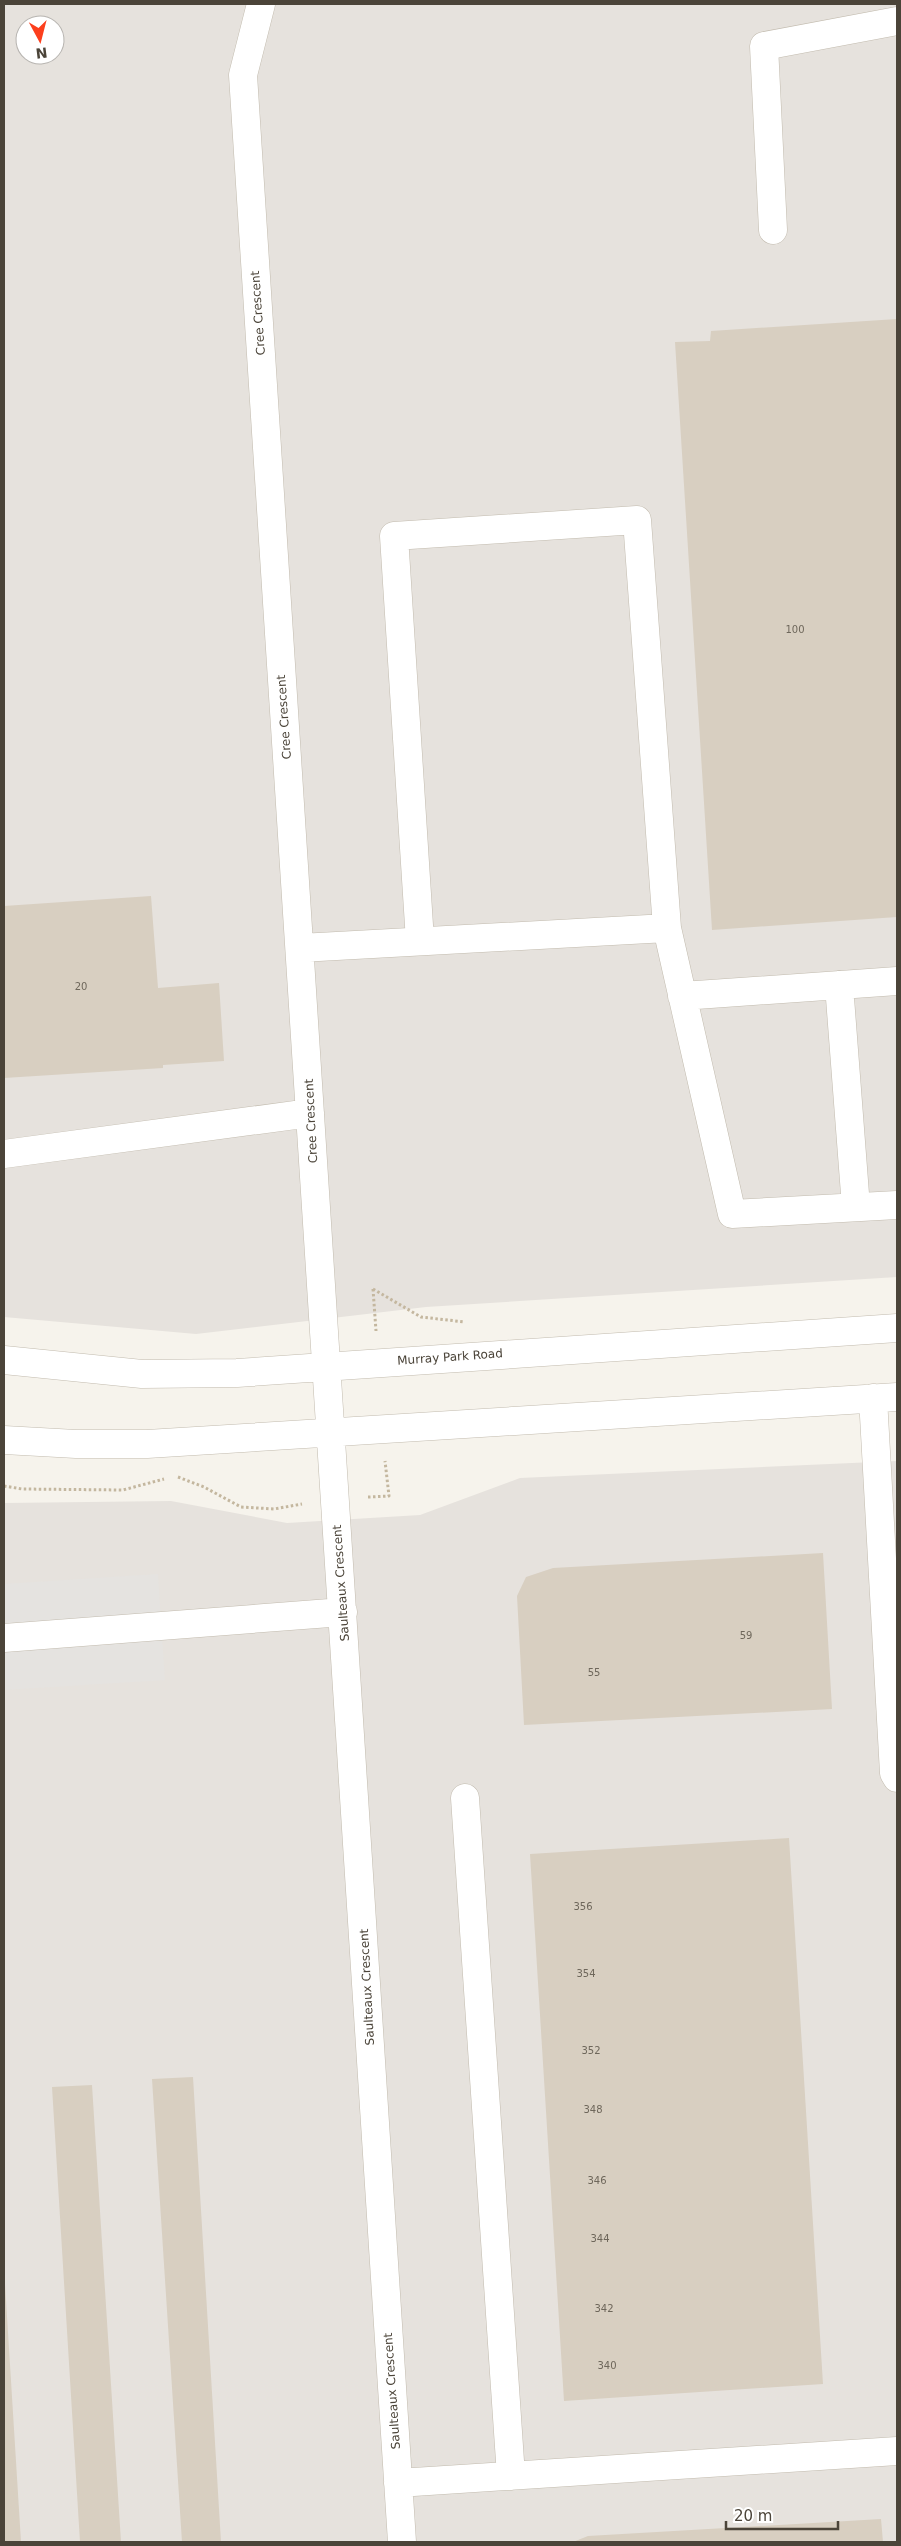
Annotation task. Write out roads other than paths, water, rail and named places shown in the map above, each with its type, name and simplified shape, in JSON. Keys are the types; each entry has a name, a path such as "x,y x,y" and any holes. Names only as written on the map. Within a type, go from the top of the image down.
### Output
{"street":[{"name":"Cree Crescent","path":"261,4 243,75 331,1432"},
{"path":"773,230 764,46 897,21"},
{"path":"420,941 394,536 637,520 667,928 732,1214 897,1205"},
{"path":"300,948 667,928"},
{"path":"682,996 897,981"},
{"path":"839,985 856,1207"},
{"path":"4,1154 310,1113"},
{"name":"Murray Park Road","path":"4,1360 142,1374 237,1373 897,1328"},
{"path":"4,1440 76,1444 147,1444 885,1397 894,1773 897,1778"},
{"name":"Saulteaux Crescent","path":"331,1432 402,2542"},
{"path":"4,1638 343,1612"},
{"path":"465,1798 511,2476"},
{"path":"398,2483 897,2451"}]}
